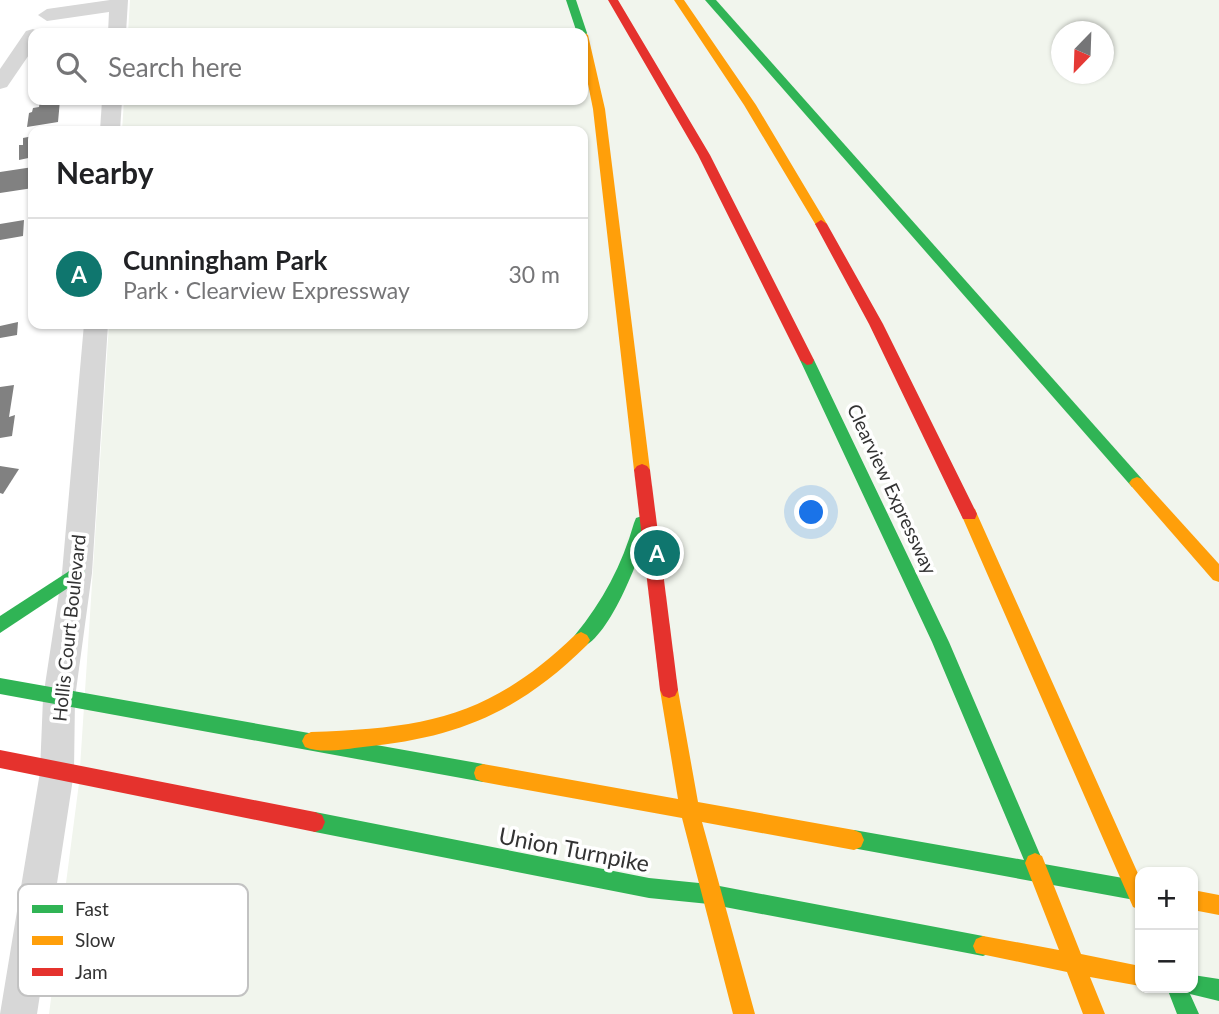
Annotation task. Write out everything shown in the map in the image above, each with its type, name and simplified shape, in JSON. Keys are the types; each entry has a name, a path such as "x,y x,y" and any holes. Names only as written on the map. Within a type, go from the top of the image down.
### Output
{"main road":[{"path":"571,0 581,28"},
{"name":"Clearview Expressway","path":"612,0 696,140 761,265 898,550 983,736 1094,1014"},
{"path":"678,0 764,128 877,325 981,540 1135,888"},
{"path":"710,0 1219,575"},
{"path":"588,57 599,109 675,743 709,894 744,1014"},
{"path":"311,741 366,740 408,735 447,726 482,712 545,672 598,621 615,598 639,542 643,517 643,475"},
{"path":"0,625 77,573"},
{"path":"0,687 1135,890"},
{"name":"Union Turnpike","path":"0,759 649,888 709,894 1135,974"},
{"path":"1198,901 1219,905"},
{"path":"1198,986 1219,990"},
{"path":"1179,993 1188,1014"}],"street":[{"path":"38,28 52,7 119,2 117,28"},
{"path":"0,83 28,43"},
{"path":"110,126 112,105"},
{"name":"Hollis Court Boulevard","path":"39,884 57,772 59,698 77,573 96,329"},
{"name":"Hollis Court Boulevard","path":"18,1014 21,996"}],"shaded area":[{"path":"130,0 1219,0 1219,1014 49,1014 51,996 248,996 248,884 66,884 79,783 109,329 588,329 588,126 122,126 124,105 588,105 588,28 128,28"}],"building":[{"path":"60,105 58,122 27,127 29,113 33,108"},
{"path":"28,137 28,158 19,160 19,145 23,145 23,138"},
{"path":"28,168 28,189 0,193 0,172"},
{"path":"24,220 23,236 0,240 0,224"},
{"path":"18,322 17,335 0,338 0,326"},
{"path":"14,385 9,417 15,415 12,436 0,438 0,387"},
{"path":"0,466 19,469 3,494 0,493"}],"traffic: fast":[{"path":"571,0 580,28"},
{"path":"710,0 1137,483"},
{"path":"807,360 940,642 1035,863"},
{"path":"581,640 619,585 642,523"},
{"path":"0,625 77,573"},
{"path":"0,686 483,773"},
{"path":"315,822 649,888 709,894 983,946"},
{"path":"854,840 1135,890"},
{"path":"1198,986 1219,990"},
{"path":"1179,993 1188,1014"}],"traffic: slow":[{"path":"679,0 750,105 821,224"},
{"path":"588,58 599,109 642,470"},
{"path":"1137,483 1219,575"},
{"path":"969,514 1135,889"},
{"path":"311,741 387,736 458,721 491,708 522,691 552,668 581,640"},
{"path":"669,690 690,813 744,1014"},
{"path":"483,773 854,840"},
{"path":"1035,863 1094,1014"},
{"path":"1198,901 1219,905"},
{"path":"983,946 1135,975"}],"traffic: jam":[{"path":"613,0 704,155 807,360"},
{"path":"821,224 876,324 969,514"},
{"path":"642,470 669,690"},
{"path":"0,759 315,822"}],"place":[{"name":"Cunningham Park","path":"657,553"}]}
